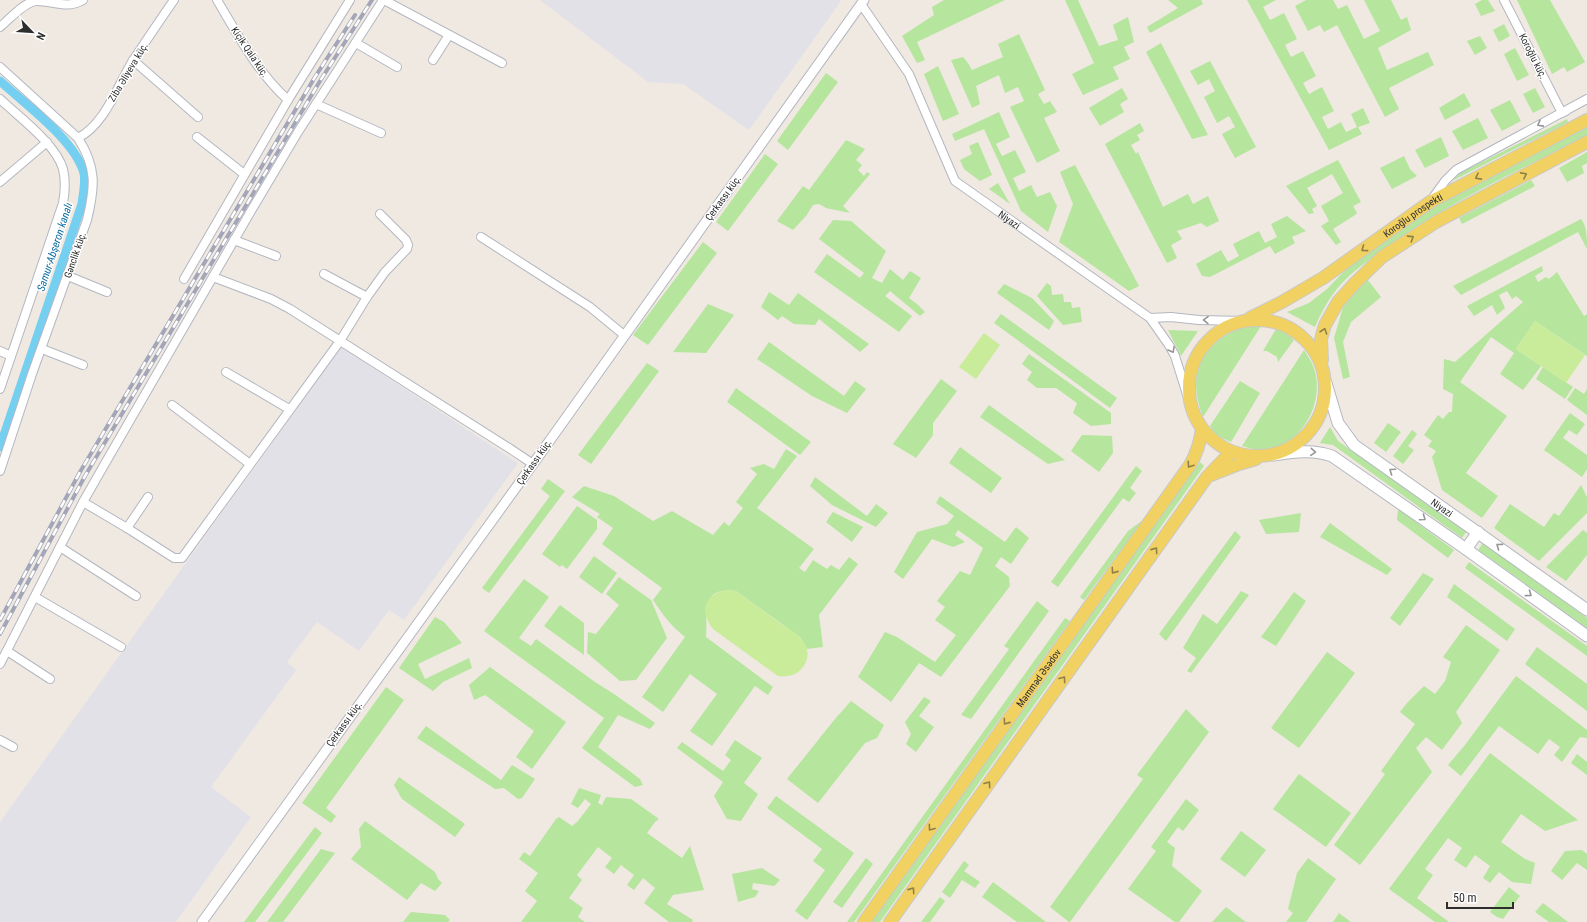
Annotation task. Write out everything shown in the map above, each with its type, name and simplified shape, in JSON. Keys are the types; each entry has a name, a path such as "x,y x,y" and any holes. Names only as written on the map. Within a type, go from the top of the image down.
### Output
{"main road":[{"name":"Koroğlu prospekti","path":"1245,321 1303,291 1344,264 1430,202 1585,120"},
{"name":"Koroğlu prospekti","path":"1323,369 1321,339 1326,325 1338,302 1382,257 1436,222 1587,142"},
{"path":"1271,321 1303,291"},
{"path":"1207,477 1239,464 1274,455 1289,449 1302,440 1313,428 1320,415 1325,399 1326,383 1319,358 1304,338 1283,324 1271,321 1245,321 1230,325 1216,333 1205,344 1196,358 1190,372 1188,388 1190,404 1202,429 1215,442 1231,452 1245,456 1260,457 1274,455 1297,451 1312,451 1332,456 1466,549 1587,636"},
{"name":"Niyazi","path":"1326,383 1338,423 1354,444 1587,610"},
{"name":"Məmməd Əsədov","path":"864,922 1190,465 1199,447 1202,429"},
{"name":"Məmməd Əsədov","path":"890,922 1207,477 1231,452"},
{"path":"1466,549 1478,532"}],"street":[{"path":"0,27 21,9 34,1 44,0 75,4 83,0"},
{"name":"Ziba Əliyeva küç.","path":"78,138 94,127 102,117 133,60 174,0"},
{"name":"Kiçik Qala küç.","path":"217,0 256,63 278,91 288,100"},
{"path":"184,279 288,100 350,0"},
{"path":"0,664 83,502 234,240 294,138 384,0 502,62"},
{"name":"Koroğlu küç.","path":"1504,0 1562,112"},
{"name":"Niyazi","path":"861,2 909,74 955,181 1150,318"},
{"name":"Çerkassı küç.","path":"202,922 764,142 861,2"},
{"path":"433,60 449,35"},
{"path":"356,43 397,67"},
{"path":"133,60 198,118"},
{"name":"Gənclik küç.","path":"0,67 78,138 87,152 92,167 93,183 92,200 87,220 0,471"},
{"path":"0,98 47,142 56,154 63,169 65,180 63,203 0,389"},
{"path":"1430,202 1445,181 1456,170 1587,99"},
{"path":"316,104 381,133"},
{"path":"1562,112 1587,105"},
{"path":"197,137 244,174"},
{"path":"0,182 47,142"},
{"path":"83,502 174,558 182,558 289,409 340,341 367,297 386,272 407,249 408,245 406,240 380,214"},
{"path":"481,237 590,307 624,335"},
{"path":"234,240 276,256"},
{"path":"324,274 367,297"},
{"path":"68,276 107,292"},
{"path":"213,278 271,299 290,309 533,464"},
{"path":"1150,318 1171,317 1199,320 1245,321"},
{"path":"1150,318 1175,356 1190,404"},
{"path":"42,349 83,364"},
{"path":"0,351 11,356"},
{"path":"226,372 289,409"},
{"path":"172,405 250,464"},
{"path":"127,528 148,496"},
{"path":"60,547 136,596"},
{"path":"35,597 120,647"},
{"path":"7,651 50,679"},
{"path":"0,740 14,747"}],"shaded area":[{"path":"540,0 841,1 749,130 683,84 648,82"},
{"path":"341,347 518,463 404,620 389,610 359,651 317,622 287,662 296,670 211,787 251,817 176,922 0,922 0,822"}],"green space":[{"path":"944,0 1005,0 917,42 925,60 917,63 902,36 934,15 932,7"},
{"path":"1065,0 1078,0 1099,46 1118,40 1113,25 1128,17 1134,42 1124,47 1130,59 1113,67 1119,79 1083,95 1072,74 1094,63"},
{"path":"1168,0 1201,0 1203,4 1150,33 1147,27 1178,8"},
{"path":"1247,0 1276,0 1263,7 1270,20 1284,13 1297,39 1285,45 1291,57 1303,51 1316,76 1303,83 1309,94 1322,87 1334,111 1322,117 1328,129 1341,122 1346,132 1357,127 1351,114 1363,108 1370,123 1358,127 1362,134 1329,150"},
{"path":"1306,0 1333,0 1338,9 1347,5 1364,39 1380,31 1364,0 1391,0 1401,20 1407,17 1411,30 1378,48 1387,70 1428,52 1434,65 1389,88 1399,109 1385,117 1337,25 1324,32 1320,25 1308,31 1295,6"},
{"path":"1482,0 1488,0 1495,11 1481,16 1475,4"},
{"path":"1517,0 1550,0 1585,62 1567,72 1564,67 1552,74"},
{"path":"1504,24 1510,36 1499,42 1493,30"},
{"path":"1019,34 1045,90 1038,94 1044,104 1050,101 1057,112 1044,118 1060,151 1037,163 1010,107 1024,101 1018,87 1005,93 999,75 976,86 980,104 972,108 951,60 963,57 972,70 1003,57 998,44"},
{"path":"1480,36 1487,48 1475,55 1467,41"},
{"path":"1161,43 1208,135 1192,139 1146,52"},
{"path":"1515,48 1529,75 1517,81 1504,54"},
{"path":"1210,61 1256,147 1235,158 1222,134 1235,127 1229,116 1217,123 1204,97 1215,91 1209,79 1198,85 1190,71"},
{"path":"938,66 959,114 943,121 924,74"},
{"path":"826,73 838,82 788,150 777,141"},
{"path":"1122,88 1128,99 1120,104 1124,112 1100,126 1089,108"},
{"path":"1535,88 1545,107 1533,113 1523,94"},
{"path":"1464,93 1471,106 1445,120 1439,108"},
{"path":"1510,100 1521,121 1502,131 1490,110"},
{"path":"999,112 1010,137 996,144 1002,156 1015,150 1026,172 1013,178 1019,191 1031,185 1037,197 1050,192 1057,206 1048,232 1021,211 984,129 955,141 952,134"},
{"path":"1478,118 1488,138 1463,150 1452,131"},
{"path":"1567,119 1568,122 1452,181 1460,173"},
{"path":"1140,123 1144,131 1137,135 1140,140 1131,145 1136,154 1138,152 1163,207 1188,194 1193,204 1208,196 1219,221 1207,227 1201,223 1177,231 1182,239 1171,245 1177,258 1167,263 1105,144"},
{"path":"1587,127 1587,135 1458,202 1408,232 1371,258 1352,273 1336,290 1324,308 1315,327 1287,312 1309,303 1327,289 1352,263 1432,208"},
{"path":"1441,137 1449,156 1425,168 1415,150"},
{"path":"846,140 865,149 856,160 862,165 858,170 864,176 867,172 870,174 843,206 850,213 826,208 819,204 813,205 806,216 793,230 777,221 803,186 809,190"},
{"path":"978,142 992,175 980,181 964,169 960,160 972,154 969,146"},
{"path":"1587,152 1587,163 1582,166 1584,173 1567,182 1559,168"},
{"path":"765,154 778,164 728,231 716,222"},
{"path":"1404,156 1410,169 1417,176 1392,189 1380,168"},
{"path":"1338,160 1361,202 1353,206 1357,213 1355,215 1333,229 1341,242 1336,245 1321,226 1329,221 1321,206 1343,193 1332,174 1307,188 1317,206 1312,209 1314,213 1309,214 1286,186"},
{"path":"1075,165 1139,286 1129,291 1059,242 1073,204 1060,172"},
{"path":"1531,180 1535,186 1462,224 1459,218"},
{"path":"998,183 1010,204 989,189"},
{"path":"1287,216 1306,231 1292,237 1295,243 1275,254 1270,246 1210,277 1202,276 1196,264 1221,250 1228,262 1239,256 1233,244 1259,231 1265,243 1277,237 1271,224"},
{"path":"1581,219 1586,229 1587,249 1578,232 1461,295 1453,286"},
{"path":"833,220 851,221 886,251 872,278 882,283 890,269 903,280 910,271 921,278 909,298 925,312 920,316 890,291 885,296 912,316 899,332 814,272 827,254 860,278 864,273 819,239"},
{"path":"703,242 717,253 648,345 633,335"},
{"path":"1542,266 1543,271 1535,276 1538,282 1546,277 1549,279 1557,272 1584,316 1587,314 1587,356 1535,321 1516,349 1541,366 1523,390 1500,374 1514,353 1491,337 1460,382 1507,416 1466,473 1498,496 1482,518 1442,490 1432,457 1436,451 1428,446 1432,441 1424,435 1438,415 1443,419 1449,412 1452,412 1453,394 1443,389 1444,359 1455,362 1523,302 1516,296 1512,299 1507,291 1499,295 1505,308 1497,315 1492,305 1474,316 1467,306"},
{"path":"1367,279 1381,297 1351,322 1343,342 1350,377 1343,379 1334,338 1343,307 1360,285"},
{"path":"1047,283 1051,286 1052,295 1063,294 1064,302 1071,302 1072,308 1080,307 1082,322 1063,325 1037,296"},
{"path":"1004,284 1032,298 1054,321 1049,330 997,293"},
{"path":"769,292 789,305 798,293 869,344 860,352 819,319 815,325 794,324 782,316 778,320 761,307"},
{"path":"708,304 734,315 706,353 673,352"},
{"path":"1001,314 1117,398 1110,408 994,323"},
{"path":"1535,321 1585,355 1566,383 1516,349"},
{"path":"1247,326 1261,326 1203,417 1198,401 1196,386 1197,372 1202,360 1219,340 1232,332"},
{"path":"1276,329 1286,333 1294,340 1278,362 1277,357 1267,351 1263,351"},
{"path":"1168,330 1198,331 1181,356"},
{"path":"984,333 1000,345 976,379 959,367"},
{"path":"769,342 844,396 855,381 866,389 847,413 812,396 757,359"},
{"path":"1304,350 1312,364 1316,379 1317,393 1314,407 1308,420 1300,432 1289,441 1277,447 1260,450 1242,446"},
{"path":"1029,354 1111,413 1111,424 1091,426 1073,413 1077,403 1056,388 1037,388 1027,380 1032,372 1022,364"},
{"path":"647,363 659,371 591,464 578,455"},
{"path":"1543,367 1573,387 1565,399 1536,379"},
{"path":"941,379 957,391 933,423 933,435 916,458 893,444"},
{"path":"1240,381 1260,393 1231,442 1219,436 1210,426"},
{"path":"736,388 811,442 800,455 727,402"},
{"path":"1575,388 1584,394 1587,389 1587,415 1567,400"},
{"path":"989,405 1065,460 1048,464 980,417"},
{"path":"1570,413 1585,424 1577,435 1569,430 1563,438 1587,455 1587,469 1582,477 1544,450"},
{"path":"1388,423 1401,432 1386,452 1374,443"},
{"path":"1330,427 1338,441 1466,532 1462,538 1333,445 1320,443"},
{"path":"1412,430 1417,434 1408,446 1414,450 1403,464 1393,456"},
{"path":"1082,435 1112,436 1113,453 1099,472 1071,451"},
{"path":"960,447 1002,478 991,493 949,463"},
{"path":"786,449 797,456 757,508 814,549 799,568 805,572 813,560 827,569 831,565 839,570 849,557 858,564 819,615 823,647 807,649 800,637 736,591 724,591 716,593 711,597 707,611 706,637 773,687 768,695 755,686 712,746 690,731 717,694 690,674 663,712 642,697 685,637 660,611 653,600 662,588 602,544 613,528 597,517 600,514 572,497 584,486 614,496 653,521 672,511 713,535 724,522 729,526 743,508 736,502 757,474 750,468 764,464 774,469"},
{"path":"1200,462 1204,466 880,922 872,922"},
{"path":"1136,466 1142,471 1130,488 1136,493 1129,502 1123,498 1058,587 1051,582"},
{"path":"815,477 867,516 876,504 888,513 876,527 832,505 810,486"},
{"path":"548,479 565,491 489,593 482,588 550,496 541,489"},
{"path":"1581,485 1587,497 1587,513 1539,561 1494,528 1510,504 1544,527 1554,513 1559,516"},
{"path":"940,496 1005,542 1016,527 1029,538 1011,564 1001,557 995,566 1009,577 1010,586 941,677 919,663 891,702 858,677 885,632 897,637 935,662 956,635 935,620 945,607 937,601 960,571 970,575 983,548 958,530 955,535 965,542 953,547 932,539 903,579 894,572 917,532 947,524 954,516 936,503"},
{"path":"577,506 597,520 597,529 567,569 562,565 560,567 542,554"},
{"path":"1398,509 1454,550 1448,558 1397,520"},
{"path":"833,512 863,527 852,542 826,522"},
{"path":"1301,513 1299,532 1266,534 1259,520"},
{"path":"1143,520 1084,600 1080,597 1128,531"},
{"path":"1330,523 1392,569 1387,575 1320,537"},
{"path":"1583,530 1587,533 1587,555 1566,581 1546,567"},
{"path":"1235,531 1241,537 1166,641 1159,634"},
{"path":"1483,543 1587,618 1587,628 1478,550"},
{"path":"594,556 617,573 602,594 579,577"},
{"path":"1469,562 1587,646 1587,656 1465,568"},
{"path":"1423,573 1434,579 1400,626 1390,618"},
{"path":"619,577 651,600 667,638 636,680 620,681 587,653 588,632 596,634 619,605 606,594"},
{"path":"524,579 549,597 519,638 531,646 536,639 655,723 650,729 618,715 598,747 640,779 643,785 635,787 582,748 604,718 484,631"},
{"path":"1454,584 1515,629 1507,641 1447,597"},
{"path":"726,590 736,591 801,638 805,644 808,654 805,664 798,672 792,675 778,676 713,629 706,616 706,605 713,596"},
{"path":"1241,591 1249,595 1191,673 1187,671 1196,658 1183,648 1203,614 1217,624"},
{"path":"1294,592 1306,601 1276,646 1261,637"},
{"path":"1037,601 1049,611 971,719 961,715 1009,649 1004,646"},
{"path":"560,605 584,623 584,655 544,626"},
{"path":"435,617 444,622 462,643 418,664 425,679 469,658 472,668 443,682 433,691 399,668"},
{"path":"1065,618 1070,621 854,922 847,922"},
{"path":"1466,625 1500,650 1456,712 1462,723 1442,750 1426,737 1416,748 1432,772 1360,865 1334,845 1385,774 1381,771 1415,724 1400,712 1424,686 1435,694 1445,681 1451,662 1443,657"},
{"path":"1537,647 1587,684 1587,711 1525,664"},
{"path":"1327,652 1355,673 1299,748 1271,728"},
{"path":"490,667 566,722 532,769 516,757 534,731 485,695 474,700 469,685"},
{"path":"1516,676 1587,730 1587,738 1580,737 1562,762 1554,755 1560,747 1549,739 1538,754 1499,726 1461,776 1448,765 1465,745"},
{"path":"386,687 404,700 326,808 336,816 331,823 302,803"},
{"path":"924,697 931,701 919,716 934,727 916,752 906,744 911,734 905,722"},
{"path":"851,701 884,725 877,738 865,743 818,803 787,779"},
{"path":"1186,709 1209,732 1069,922 1050,907 1143,779 1137,775"},
{"path":"426,726 501,780 512,765 535,779 522,798 518,799 504,788 495,789 417,738"},
{"path":"735,740 762,758 744,783 758,794 741,821 727,819 714,796 723,782 677,748 682,742 723,771 731,760 725,755"},
{"path":"1490,753 1578,820 1545,831 1521,814 1501,842 1525,859 1535,863 1531,884 1512,882 1499,872 1490,883 1483,878 1490,866 1475,855 1466,868 1454,860 1462,848 1448,838 1425,869 1433,875 1417,898 1449,922 1435,922 1389,889"},
{"path":"1577,754 1587,762 1587,775 1571,763"},
{"path":"1299,774 1351,813 1326,847 1273,809"},
{"path":"399,777 465,824 455,837 402,799 394,785"},
{"path":"579,788 601,795 598,803 602,805 606,797 631,799 659,819 647,833 682,858 690,846 704,890 673,895 667,904 693,920 692,922 669,922 644,903 655,888 643,878 634,890 627,885 634,875 621,865 614,874 605,867 612,858 598,847 577,875 582,880 569,898 583,908 578,917 585,922 521,922 537,901 525,891 538,873 519,859 524,852 530,856 556,819 559,817 572,826 578,821 591,804 585,799 578,808 571,804"},
{"path":"776,796 854,853 807,920 795,911 825,870 813,861 822,849 767,808"},
{"path":"1186,799 1199,810 1183,831 1178,827 1167,842 1175,848 1172,866 1202,891 1179,922 1175,922 1128,889 1156,851 1151,847"},
{"path":"365,821 435,872 438,879 442,883 435,891 421,883 407,900 351,859 361,847 359,829"},
{"path":"315,827 322,833 255,922 244,922"},
{"path":"1241,831 1266,850 1245,877 1220,859"},
{"path":"321,849 335,853 283,922 267,922"},
{"path":"1582,850 1587,854 1587,870 1577,863 1562,880 1551,871 1565,851"},
{"path":"866,858 873,864 842,908 833,902"},
{"path":"1308,858 1336,879 1306,922 1286,922 1293,913 1288,909 1297,873"},
{"path":"964,861 969,865 964,871 980,882 975,888 962,880 950,898 942,892"},
{"path":"762,868 780,880 774,886 753,883 752,889 759,891 755,897 738,902 732,874"},
{"path":"993,882 1046,922 1017,922 982,897"},
{"path":"1509,887 1520,896 1503,919 1490,912"},
{"path":"940,897 945,901 930,922 921,922"},
{"path":"1543,903 1568,922 1549,922 1535,912"},
{"path":"1226,907 1246,922 1212,922"},
{"path":"411,912 445,915 450,920 448,922 403,922"},
{"path":"1339,913 1351,922 1333,922"}],"waterway":[{"name":"Samur-Abşeron kanalı","path":"0,81 60,135 71,148 79,161 85,180 82,204 0,447"}],"railway":[{"path":"0,634 85,476 320,81 372,0"},
{"path":"0,620 80,472 315,77 355,15"}]}
